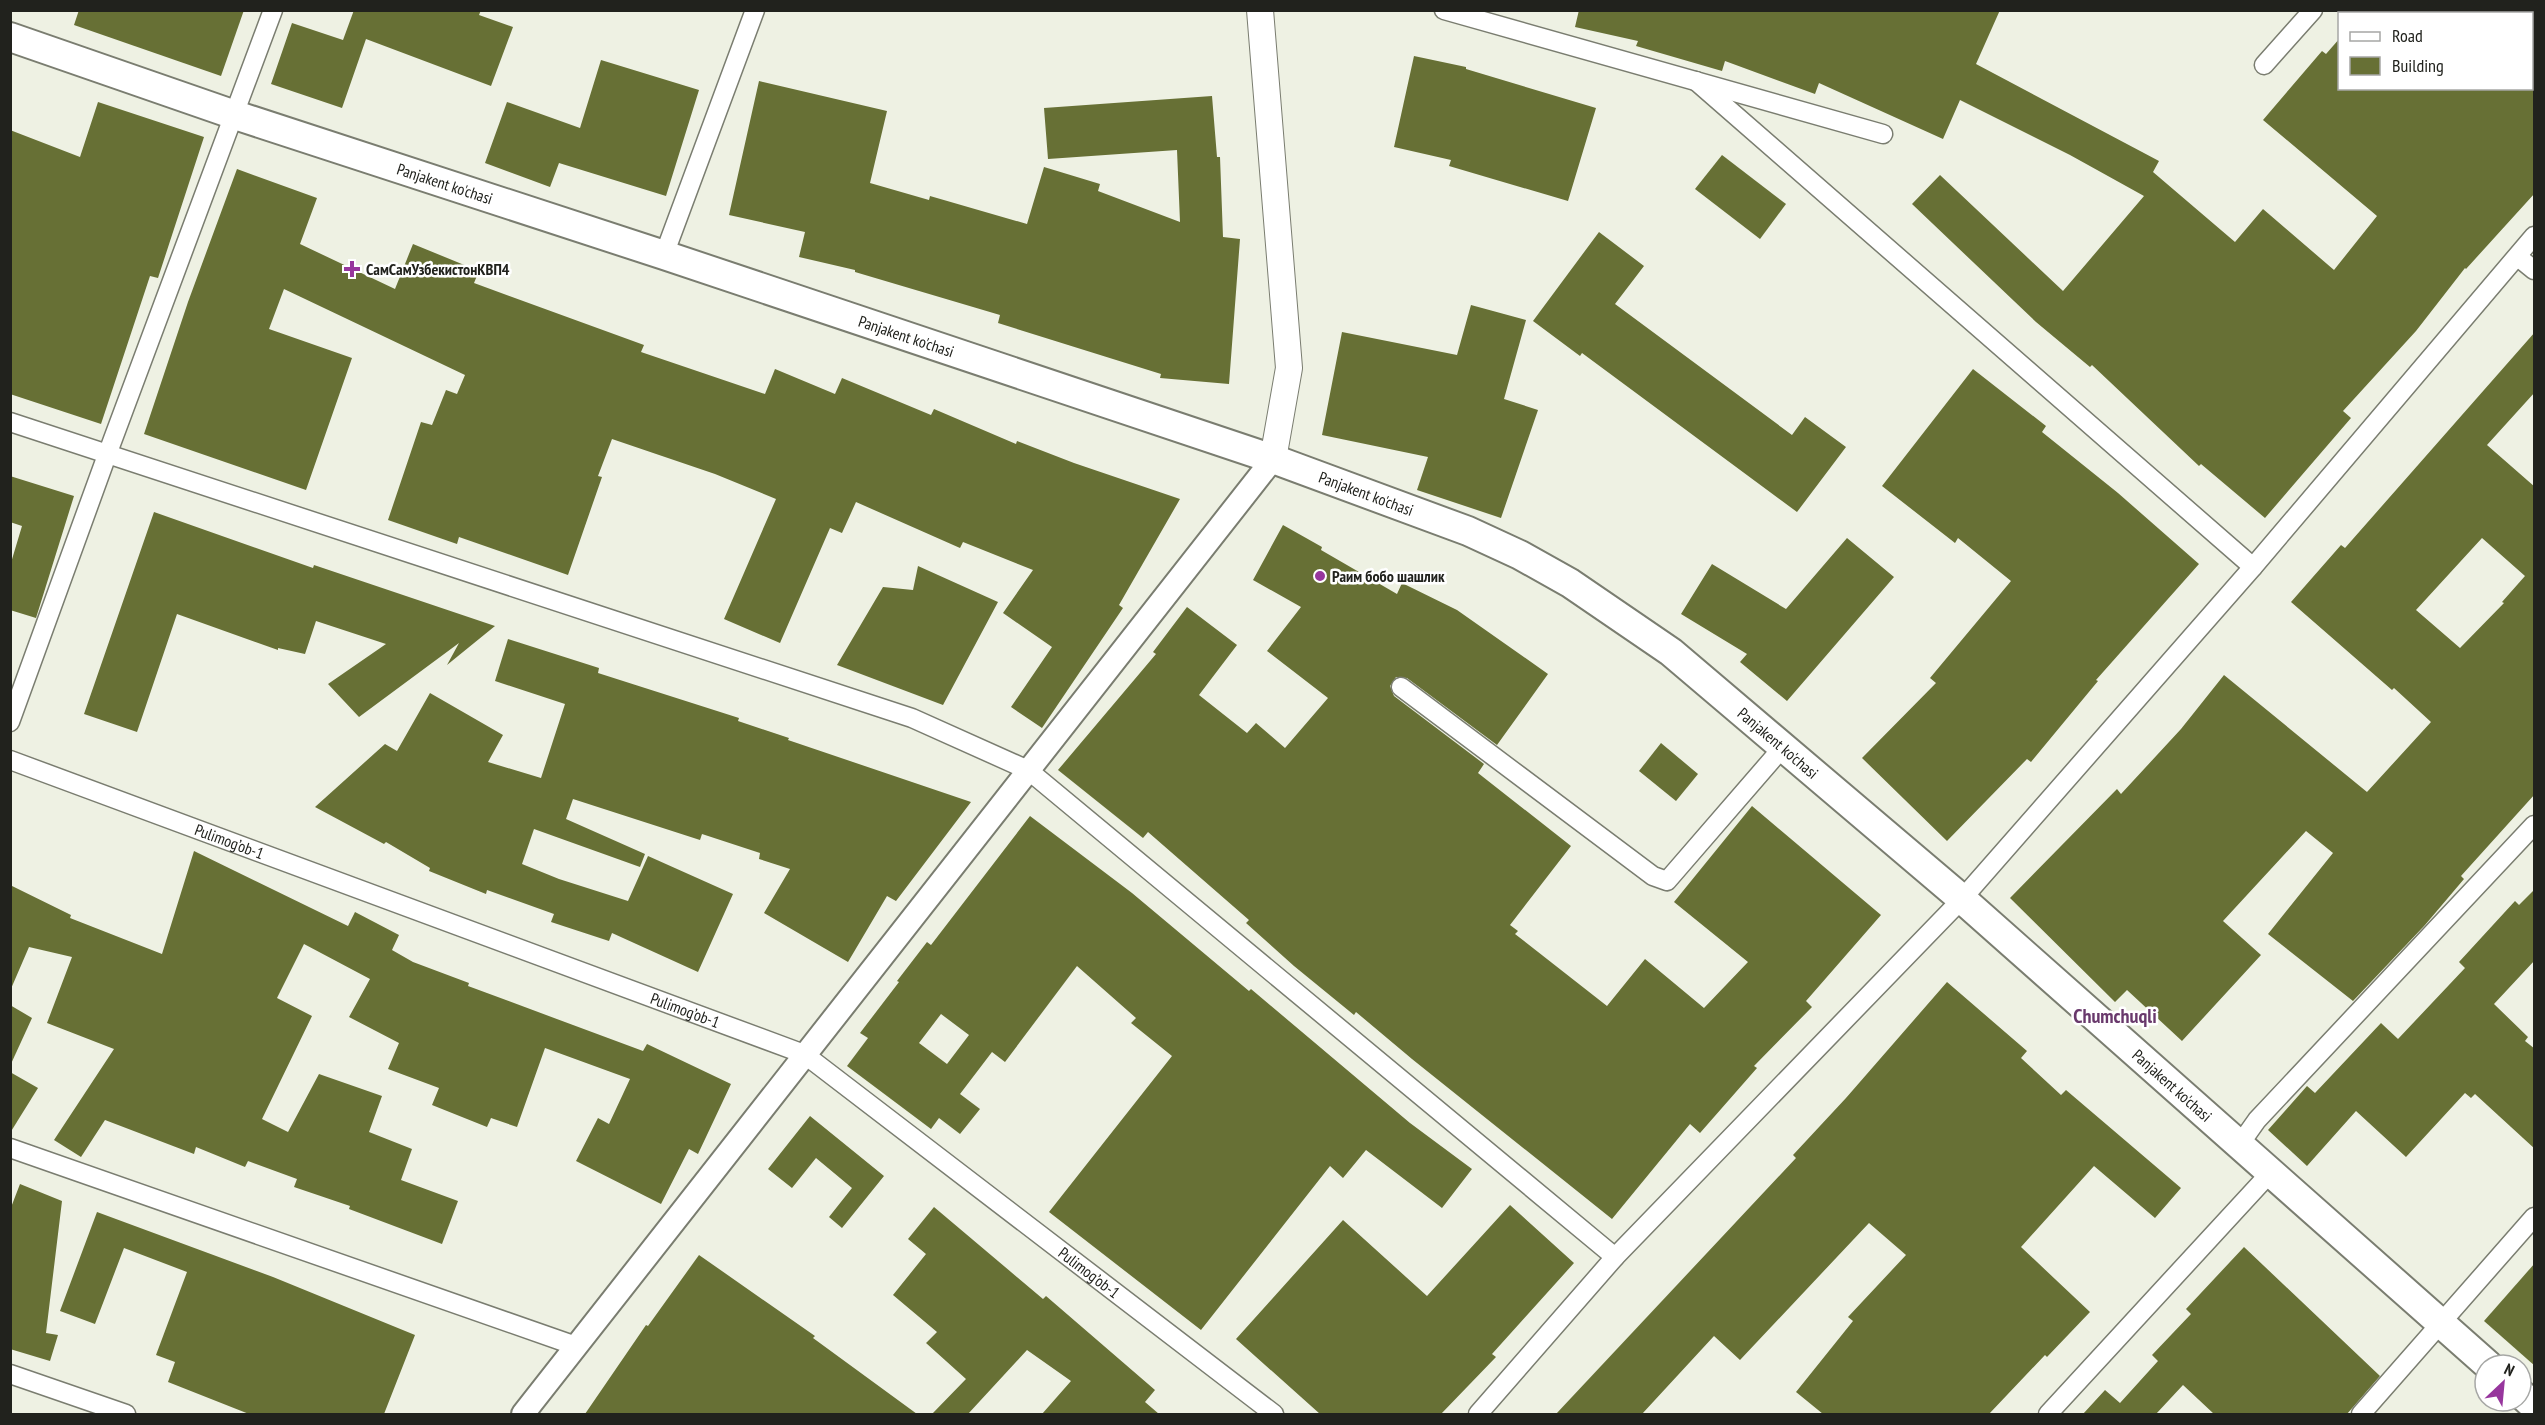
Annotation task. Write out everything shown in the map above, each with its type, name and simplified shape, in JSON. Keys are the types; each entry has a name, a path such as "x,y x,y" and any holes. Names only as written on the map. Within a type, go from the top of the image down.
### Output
{"main road":[{"path":"1260,10 1289,368 1273,459"},
{"name":"Panjakent ko'chasi","path":"10,37 235,115 664,255 1273,459 1468,531 1520,555 1621,616 1671,652 1962,899 2475,1353"}],"street":[{"path":"10,722 273,10"},
{"path":"664,255 756,10"},
{"path":"1444,10 1883,134"},
{"path":"2264,65 2313,10"},
{"path":"1696,81 2253,567"},
{"path":"1478,1414 1615,1257 1962,899 2253,567 2535,236"},
{"path":"2518,257 2535,270"},
{"path":"10,422 912,718 1028,770 1615,1257"},
{"path":"523,1414 1273,459"},
{"path":"1401,687 1653,876 1667,880 1783,747"},
{"name":"Pulimog’ob-1","path":"10,760 804,1054 1274,1414"},
{"path":"2240,1144 2257,1120 2535,825"},
{"path":"10,1148 576,1346"},
{"path":"2048,1414 2271,1172"},
{"path":"2361,1414 2535,1217"},
{"path":"10,1374 126,1414"}],"building":[{"path":"79,10 244,10 221,76 74,25"},
{"path":"354,10 481,10 479,15 513,27 491,86 366,39 342,108 271,84 292,23 343,40"},
{"path":"1579,10 2000,10 1976,64 2159,161 2153,172 2235,242 2263,209 2334,270 2377,216 2263,120 2322,51 2326,54 2338,40 2338,90 2533,90 2535,88 2535,193 2465,268 2416,331 2343,411 2351,418 2265,518 2201,464 2199,466 2092,365 2090,367 2036,322 1912,204 1940,175 2063,291 2144,196 2070,155 1960,100 1943,139 1819,83 1815,94 1725,61 1722,71 1636,46 1638,41 1575,27"},
{"path":"1414,56 1466,67 1466,69 1596,108 1568,201 1449,166 1451,160 1394,147"},
{"path":"601,60 699,90 666,196 559,163 550,187 485,163 507,102 580,128"},
{"path":"759,81 887,111 870,183 929,200 930,196 1027,224 1044,167 1100,184 1098,191 1180,222 1177,150 1048,159 1044,108 1212,96 1217,157 1220,157 1223,237 1240,239 1229,384 1160,378 1161,374 998,323 1000,315 855,272 855,270 799,257 805,232 729,215"},
{"path":"98,102 204,137 158,278 150,276 101,424 10,394 10,130 80,157"},
{"path":"1722,155 1786,204 1760,239 1695,189"},
{"path":"237,169 317,198 300,244 395,289 413,244 479,271 474,283 644,345 641,352 765,394 775,369 835,394 842,378 931,415 934,409 1016,444 1017,441 1180,499 1119,605 1123,608 1042,728 1011,707 1052,647 1003,613 1033,570 963,542 960,548 856,502 842,533 830,528 780,643 724,619 776,499 715,474 612,439 598,476 602,477 568,575 459,537 457,544 388,520 421,422 432,425 446,390 457,394 465,375 284,289 269,329 352,358 306,490 144,434 188,302"},
{"path":"1599,232 1644,266 1615,304 1792,435 1805,417 1846,447 1797,512 1582,353 1580,356 1533,321"},
{"path":"1471,305 1526,320 1504,399 1538,410 1501,518 1417,490 1428,457 1322,435 1342,332 1457,355"},
{"path":"2535,332 2535,392 2487,445 2535,487 2535,794 2461,876 2464,879 2425,925 2353,1001 2268,934 2333,853 2306,831 2223,921 2261,955 2182,1041 2127,990 2115,1002 2010,898 2117,789 2121,794 2181,729 2224,675 2367,792 2431,722 2291,602 2341,545 2345,548","holes":["2482,538 2525,576 2502,602 2504,603 2460,648 2416,610"]},
{"path":"1973,369 2046,426 2042,432 2118,493 2199,564 2096,680 2098,681 2031,762 2027,759 1947,841 1862,758 1936,683 1930,678 2011,581 1958,538 1955,543 1882,486"},
{"path":"10,476 74,496 36,618 10,610 10,566 22,526 10,522"},
{"path":"154,512 313,568 314,565 495,626 447,665 459,643 359,717 328,684 386,644 316,621 305,654 278,648 278,650 177,614 137,732 84,714"},
{"path":"1283,525 1397,594 1402,583 1457,610 1548,674 1497,745 1407,678 1396,677 1390,686 1394,696 1484,764 1478,773 1571,846 1510,925 1518,931 1515,934 1607,1006 1645,959 1704,1008 1748,962 1674,902 1752,806 1881,915 1806,1001 1812,1007 1754,1066 1757,1068 1700,1133 1690,1124 1612,1219 1356,1012 1354,1015 1294,966 1246,923 1249,920 1148,832 1143,838 1058,770 1156,654 1153,652 1187,607 1237,645 1199,695 1247,733 1256,723 1285,748 1328,698 1267,651 1301,607 1253,580"},
{"path":"1847,538 1894,577 1787,701 1740,662 1747,654 1681,614 1712,564 1786,609"},
{"path":"918,566 998,602 943,705 837,665 883,587 913,590"},
{"path":"508,639 599,668 598,673 739,718 738,721 789,738 788,740 971,802 896,901 887,896 848,962 764,913 790,869 759,859 760,853 702,834 700,840 573,799 566,819 645,854 640,867 534,829 522,864 559,879 628,901 648,856 733,894 698,972 612,933 609,941 551,922 554,914 487,890 486,894 429,871 430,868 386,842 384,844 315,807 385,744 397,751 430,693 503,735 488,762 541,778 565,704 495,681"},
{"path":"1661,743 1698,774 1676,801 1639,771"},
{"path":"1030,816 1132,893 1249,991 1251,989 1410,1123 1472,1169 1442,1208 1366,1150 1343,1178 1330,1166 1201,1330 1049,1212 1172,1056 1131,1023 1136,1018 1077,966 1005,1062 992,1052 960,1094 980,1109 960,1134 939,1118 931,1129 847,1066 868,1038 860,1033 927,942 931,945","holes":["941,1014 969,1035 947,1064 919,1043"]},
{"path":"194,851 348,926 355,912 399,935 392,950 413,962 469,983 468,986 643,1051 647,1044 731,1084 698,1154 689,1149 661,1204 576,1161 598,1118 609,1124 630,1079 545,1048 517,1127 491,1118 487,1127 432,1105 439,1088 388,1069 399,1043 349,1017 370,979 304,944 277,998 312,1016 262,1119 288,1132 319,1074 382,1096 369,1132 412,1149 401,1180 458,1201 442,1244 349,1209 350,1206 294,1187 297,1179 248,1161 245,1167 196,1147 194,1154 105,1120 81,1157 54,1140 114,1049 47,1023 72,957 29,947 10,991 10,885 71,915 70,918 162,954"},
{"path":"2535,889 2535,960 2494,1004 2528,1037 2525,1041 2535,1049 2535,1149 2475,1094 2471,1098 2465,1093 2406,1157 2356,1111 2307,1166 2268,1130 2307,1086 2315,1093 2381,1023 2398,1039 2465,968 2459,962 2515,901 2519,905"},
{"path":"1947,982 2027,1051 2021,1058 2061,1095 2066,1090 2181,1188 2155,1218 2094,1166 2021,1247 2090,1312 1989,1414 1823,1414 1796,1392 1853,1321 1848,1317 1906,1255 1869,1223 1740,1360 1714,1336 1642,1414 1556,1414 1796,1158 1793,1155"},
{"path":"10,1005 32,1018 10,1066"},
{"path":"10,1072 38,1088 10,1133"},
{"path":"810,1116 884,1176 842,1228 829,1217 852,1188 816,1158 792,1188 768,1169"},
{"path":"20,1184 62,1201 46,1333 58,1335 50,1361 10,1349 10,1210"},
{"path":"1510,1205 1574,1263 1492,1354 1496,1357 1441,1414 1320,1414 1236,1339 1343,1220 1427,1296"},
{"path":"934,1207 1043,1299 1046,1296 1155,1390 1145,1402 1159,1414 1042,1414 1071,1381 1027,1350 968,1414 932,1414 966,1379 926,1343 937,1332 893,1295 926,1254 908,1239"},
{"path":"97,1212 273,1277 415,1335 384,1414 249,1414 168,1382 175,1362 156,1355 187,1272 124,1248 95,1324 60,1311"},
{"path":"2244,1247 2380,1376 2347,1414 2214,1414 2183,1385 2156,1414 2083,1414 2105,1390 2120,1403 2158,1361 2152,1355 2191,1314 2186,1309"},
{"path":"699,1255 815,1336 813,1338 917,1414 585,1414 646,1325 648,1326"},
{"path":"2535,1263 2535,1366 2533,1353 2520,1353 2484,1321"}],"place":[{"name":"СамСамУзбекистонКВП4","path":"352,269"},
{"name":"Раим бобо шашлик","path":"1320,576"}],"district":[{"name":"Chumchuqli","path":"2115,1016"}]}
